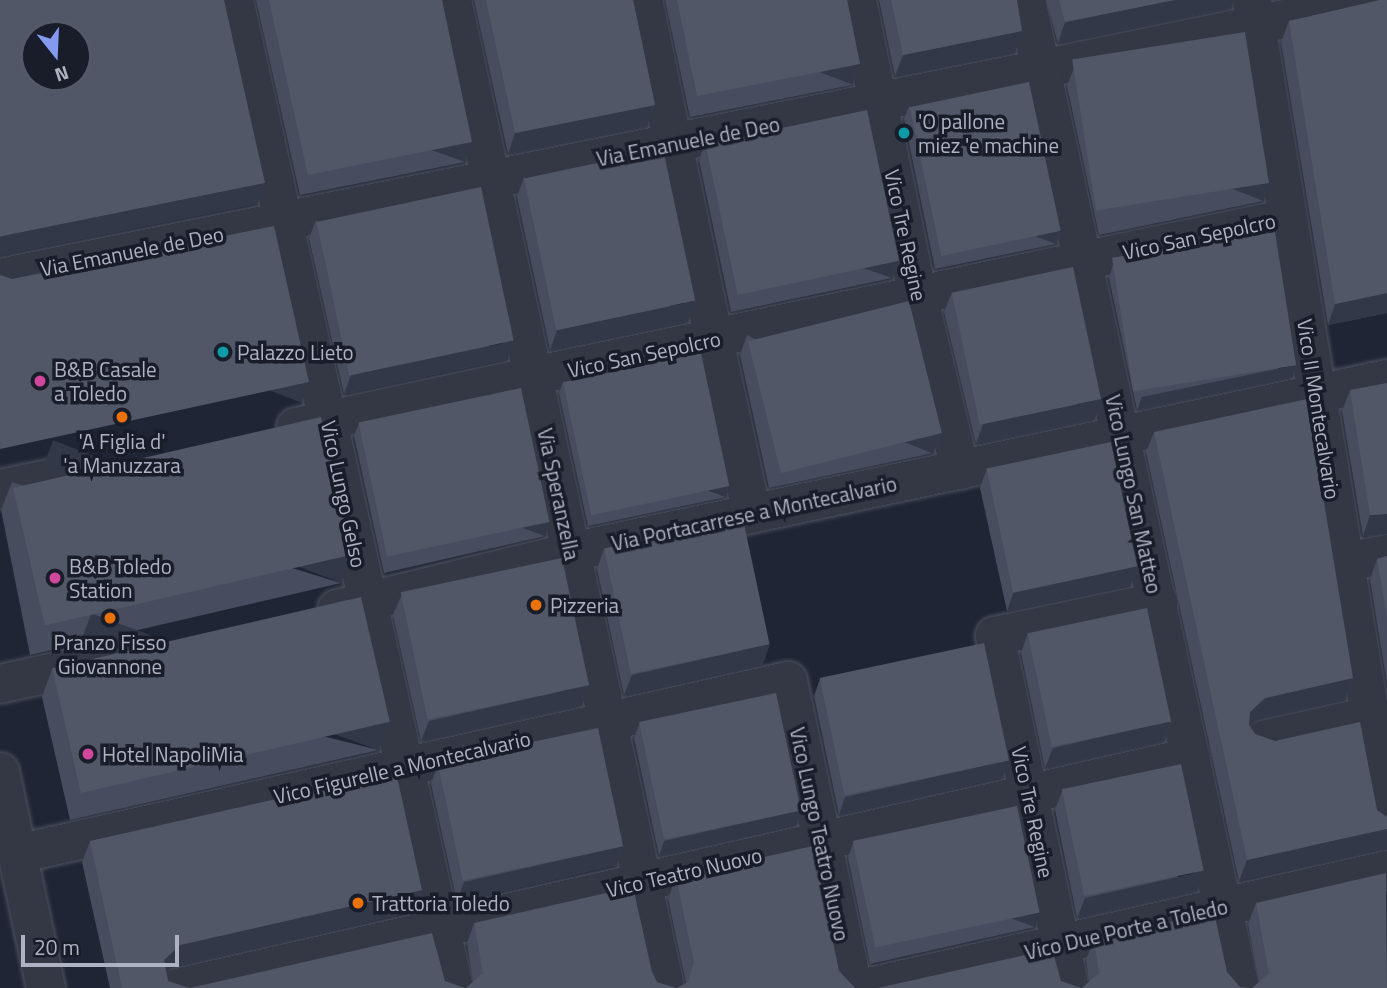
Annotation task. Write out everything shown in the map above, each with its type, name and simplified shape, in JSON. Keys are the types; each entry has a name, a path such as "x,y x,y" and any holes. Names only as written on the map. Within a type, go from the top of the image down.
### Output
{"street":[{"name":"Vico Lungo Gelso","path":"234,0 454,988"},
{"name":"Via Speranzella","path":"452,0 665,988"},
{"path":"643,0 752,514"},
{"name":"Vico Tre Regine","path":"857,0 918,296 960,470"},
{"name":"Vico Lungo San Matteo","path":"1026,0 1240,988"},
{"name":"Via Emanuele de Deo","path":"0,278 1041,69 1254,12 1376,0"},
{"name":"Vico II Montecalvario","path":"1254,12 1345,562 1379,714 1387,818"},
{"name":"Vico San Sepolcro","path":"259,435 1288,218"},
{"name":"Via Portacarrese a Montecalvario","path":"299,617 571,552 1387,379"},
{"path":"0,489 96,469"},
{"path":"1345,562 1387,554"},
{"name":"Vico Tre Regine","path":"1070,988 995,636 1158,602"},
{"path":"0,684 136,654"},
{"name":"Vico Figurelle a Montecalvario","path":"17,854 788,681"},
{"name":"Vico Lungo Teatro Nuovo","path":"788,681 853,988"},
{"path":"1264,740 1379,714"},
{"name":"Vico Teatro Nuovo","path":"177,988 1191,757"},
{"path":"0,772 46,988"},
{"name":"Vico Due Porte a Toledo","path":"865,988 1387,870"}],"building":[{"path":"0,0 224,0 265,183 0,237"},
{"path":"269,0 442,0 472,142 308,175"},
{"path":"486,0 633,0 655,105 515,133"},
{"path":"677,0 847,0 860,64 697,96"},
{"path":"891,0 1017,0 1022,31 903,55"},
{"path":"1059,0 1174,0 1065,22"},
{"path":"1387,0 1387,293 1335,304 1289,21"},
{"path":"1245,32 1269,183 1096,210 1072,59"},
{"path":"1029,82 1061,231 941,256 910,107"},
{"path":"867,110 899,261 738,295 706,144"},
{"path":"663,149 695,301 556,330 524,179"},
{"path":"481,187 514,341 349,375 317,222"},
{"name":"Palazzo Lieto","path":"274,226 309,382 0,449 0,275 12,279"},
{"path":"1275,232 1296,365 1133,391 1112,258"},
{"path":"1073,267 1101,399 980,425 952,293"},
{"path":"909,301 942,433 781,473 748,341"},
{"path":"701,353 729,486 591,515 563,382"},
{"path":"1387,383 1387,514 1370,515 1350,390"},
{"path":"521,388 549,522 387,557 359,423"},
{"path":"1307,399 1353,678 1265,698 1250,712 1249,725 1255,734 1275,741 1360,722 1377,810 1387,817 1387,829 1247,860 1154,432"},
{"path":"321,417 353,554 45,625 13,488"},
{"path":"1111,442 1137,566 1013,593 987,468"},
{"path":"743,519 770,644 631,674 604,549"},
{"path":"1387,556 1387,617 1377,559"},
{"path":"562,558 589,685 428,719 401,592"},
{"path":"361,597 390,722 81,793 52,668"},
{"path":"1147,608 1171,721 1052,747 1028,633"},
{"path":"984,643 1009,760 845,795 820,678"},
{"path":"776,693 801,810 664,839 639,722"},
{"path":"598,728 623,846 463,880 438,762"},
{"path":"1181,764 1204,871 1084,896 1062,789"},
{"path":"396,772 422,890 180,945 164,960 168,981 189,988 122,988 90,841"},
{"path":"1017,806 1040,913 875,948 853,841"},
{"path":"813,846 839,971 855,988 677,988 688,982 694,963 676,877"},
{"path":"1386,873 1387,988 1252,988 1269,973 1256,903"},
{"path":"633,887 652,972 657,982 676,988 466,988 483,973 474,923"},
{"path":"1214,912 1227,972 1240,987 1249,988 1082,988 1099,973 1094,939"},
{"path":"432,933 445,981 465,988 190,988"},
{"path":"1052,949 1061,981 1081,988 878,988"}],"place":[{"name":"'O pallone miez 'e machine","path":"904,133"},
{"name":"Palazzo Lieto","path":"223,352"},
{"name":"B&B Casale a Toledo","path":"40,381"},
{"name":"'A Figlia d' 'a Manuzzara","path":"122,417"},
{"name":"B&B Toledo Station","path":"55,578"},
{"name":"Pizzeria","path":"536,605"},
{"name":"Pranzo Fisso Giovannone","path":"110,618"},
{"name":"Hotel NapoliMia","path":"88,754"},
{"name":"Trattoria Toledo","path":"358,903"}]}
